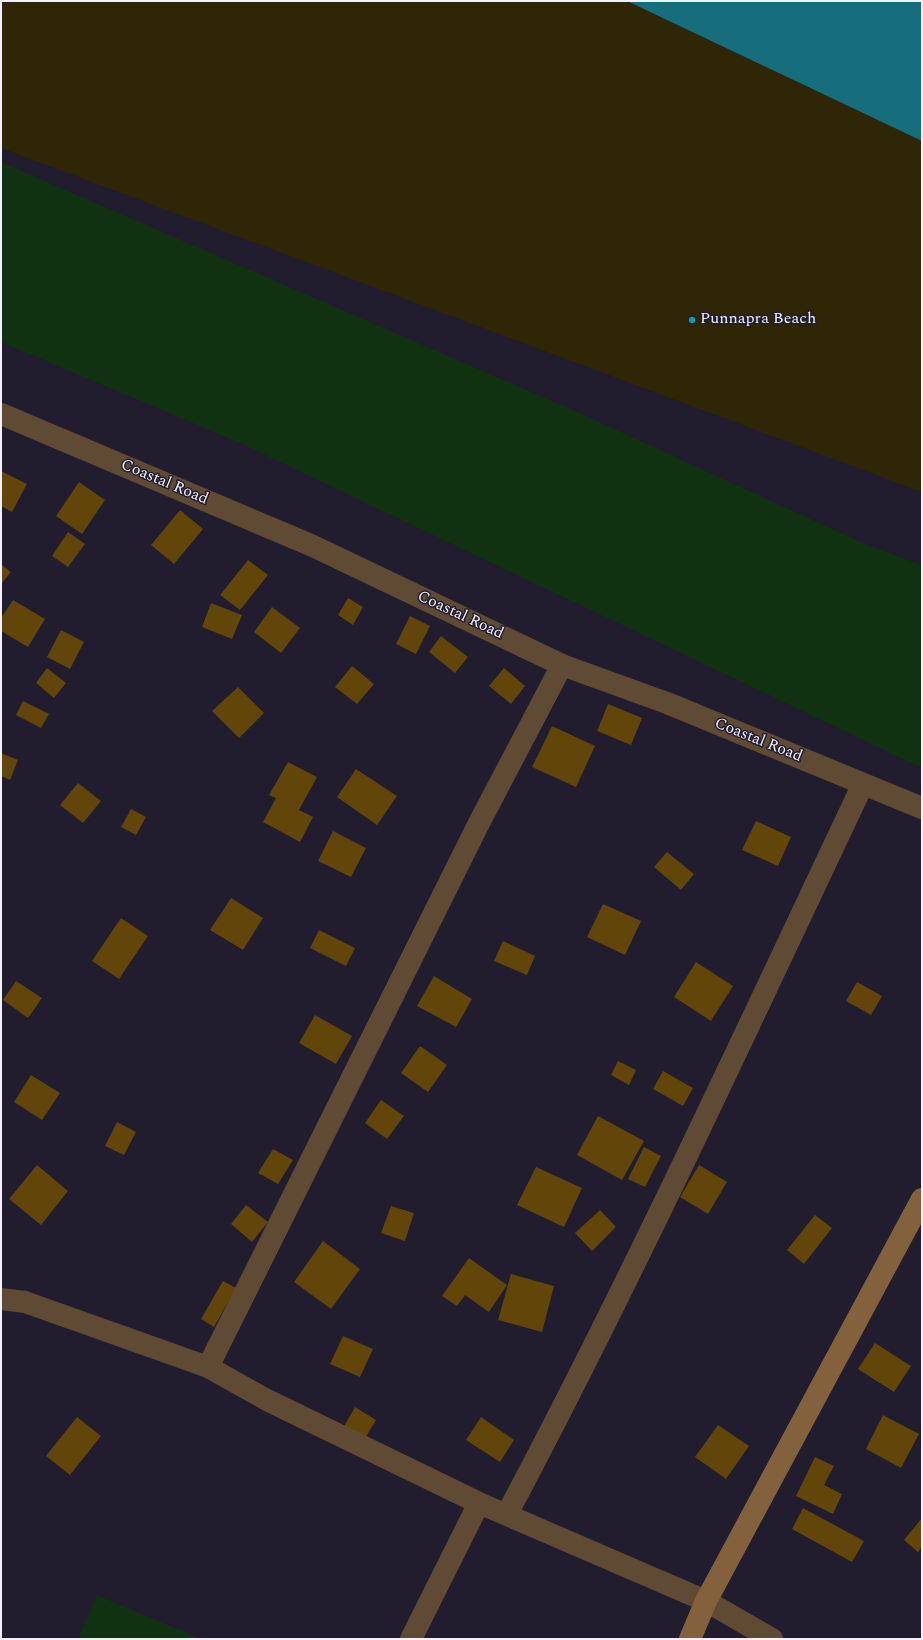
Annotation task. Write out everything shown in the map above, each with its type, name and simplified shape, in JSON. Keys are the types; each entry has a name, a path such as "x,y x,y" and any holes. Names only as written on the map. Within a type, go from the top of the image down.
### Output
{"main road":[{"path":"690,1639 706,1601 920,1208"}],"street":[{"name":"Coastal Road","path":"1,414 313,546 562,665 666,703 922,808"},
{"path":"208,1367 479,823 562,665"},
{"path":"507,1514 566,1403 648,1236 863,784"},
{"path":"1,1299 25,1302 208,1367 267,1400 479,1503 706,1601 772,1639"},
{"path":"411,1639 479,1503"}],"green space":[{"path":"1,162 575,411 867,545 922,565 922,768 240,443 1,342"},
{"path":"97,1595 201,1639 78,1639"}],"sand":[{"name":"Punnapra Beach","path":"1,1 627,1 922,141 922,492 1,148"}],"water":[{"path":"627,1 922,1 922,141"}],"building":[{"path":"1,471 27,484 12,512 1,506"},
{"path":"79,482 105,500 82,534 56,516"},
{"path":"180,510 203,529 174,564 151,545"},
{"path":"68,532 85,544 68,567 52,556"},
{"path":"248,560 268,575 240,610 220,595"},
{"path":"1,564 11,572 1,584"},
{"path":"348,598 363,607 353,625 338,615"},
{"path":"13,600 45,619 28,647 1,631 1,618"},
{"path":"211,603 242,615 232,639 202,627"},
{"path":"272,607 300,628 281,653 254,632"},
{"path":"410,616 430,626 416,654 396,644"},
{"path":"61,630 84,642 70,669 47,657"},
{"path":"441,636 468,657 455,673 429,652"},
{"path":"352,666 374,684 357,704 335,687"},
{"path":"47,668 66,683 54,698 36,683"},
{"path":"504,668 525,686 511,704 489,686"},
{"path":"238,687 264,713 239,738 212,711"},
{"path":"23,701 49,714 41,728 16,715"},
{"path":"608,704 642,718 631,745 597,731"},
{"path":"552,726 595,746 576,787 532,767"},
{"path":"1,753 18,760 10,780 1,776"},
{"path":"288,762 317,777 299,810 313,817 300,842 263,822 276,798 269,795"},
{"path":"356,769 397,796 377,825 337,797"},
{"path":"78,783 101,801 83,823 60,805"},
{"path":"131,809 146,817 136,835 121,827"},
{"path":"756,821 791,837 778,866 742,850"},
{"path":"333,831 366,848 351,877 318,861"},
{"path":"667,852 694,874 681,890 654,867"},
{"path":"231,898 263,918 243,950 210,930"},
{"path":"603,904 641,921 625,955 587,937"},
{"path":"121,918 148,936 119,979 92,961"},
{"path":"319,930 355,948 346,966 310,948"},
{"path":"503,941 535,956 527,975 494,961"},
{"path":"696,962 733,986 711,1021 674,997"},
{"path":"434,976 472,999 456,1027 417,1006"},
{"path":"16,981 42,998 28,1018 3,1000"},
{"path":"857,982 882,996 871,1015 846,1001"},
{"path":"315,1015 352,1036 336,1064 299,1043"},
{"path":"420,1046 447,1065 428,1092 401,1073"},
{"path":"618,1061 636,1070 629,1085 611,1075"},
{"path":"663,1071 693,1088 683,1106 653,1089"},
{"path":"31,1075 60,1093 42,1120 14,1102"},
{"path":"381,1100 404,1116 387,1139 365,1123"},
{"path":"598,1116 644,1141 622,1180 577,1155"},
{"path":"117,1122 136,1132 124,1155 105,1146"},
{"path":"644,1147 661,1156 645,1187 628,1179"},
{"path":"273,1149 293,1160 278,1184 258,1173"},
{"path":"37,1165 68,1191 41,1225 9,1199"},
{"path":"699,1165 727,1182 708,1214 680,1197"},
{"path":"536,1167 582,1188 564,1227 517,1205"},
{"path":"246,1205 268,1222 252,1242 231,1224"},
{"path":"391,1206 414,1213 405,1241 381,1233"},
{"path":"600,1210 616,1227 592,1251 575,1233"},
{"path":"815,1215 832,1228 804,1264 787,1250"},
{"path":"323,1241 360,1269 331,1309 294,1282"},
{"path":"469,1258 507,1285 489,1312 465,1295 457,1306 442,1296"},
{"path":"511,1274 554,1286 542,1332 498,1320"},
{"path":"223,1281 236,1288 214,1327 201,1319"},
{"path":"343,1336 373,1349 360,1377 330,1364"},
{"path":"875,1343 911,1366 894,1392 858,1369"},
{"path":"355,1407 376,1420 364,1440 343,1428"},
{"path":"883,1415 919,1434 901,1468 866,1449"},
{"path":"77,1417 101,1436 70,1475 46,1456"},
{"path":"481,1417 514,1440 500,1462 466,1440"},
{"path":"718,1425 749,1446 726,1479 695,1457"},
{"path":"815,1457 834,1466 824,1485 842,1494 833,1514 796,1496"},
{"path":"803,1508 864,1541 852,1562 792,1529"},
{"path":"922,1518 922,1547 918,1552 904,1540"}],"place":[{"name":"Punnapra Beach","path":"692,320"}]}
